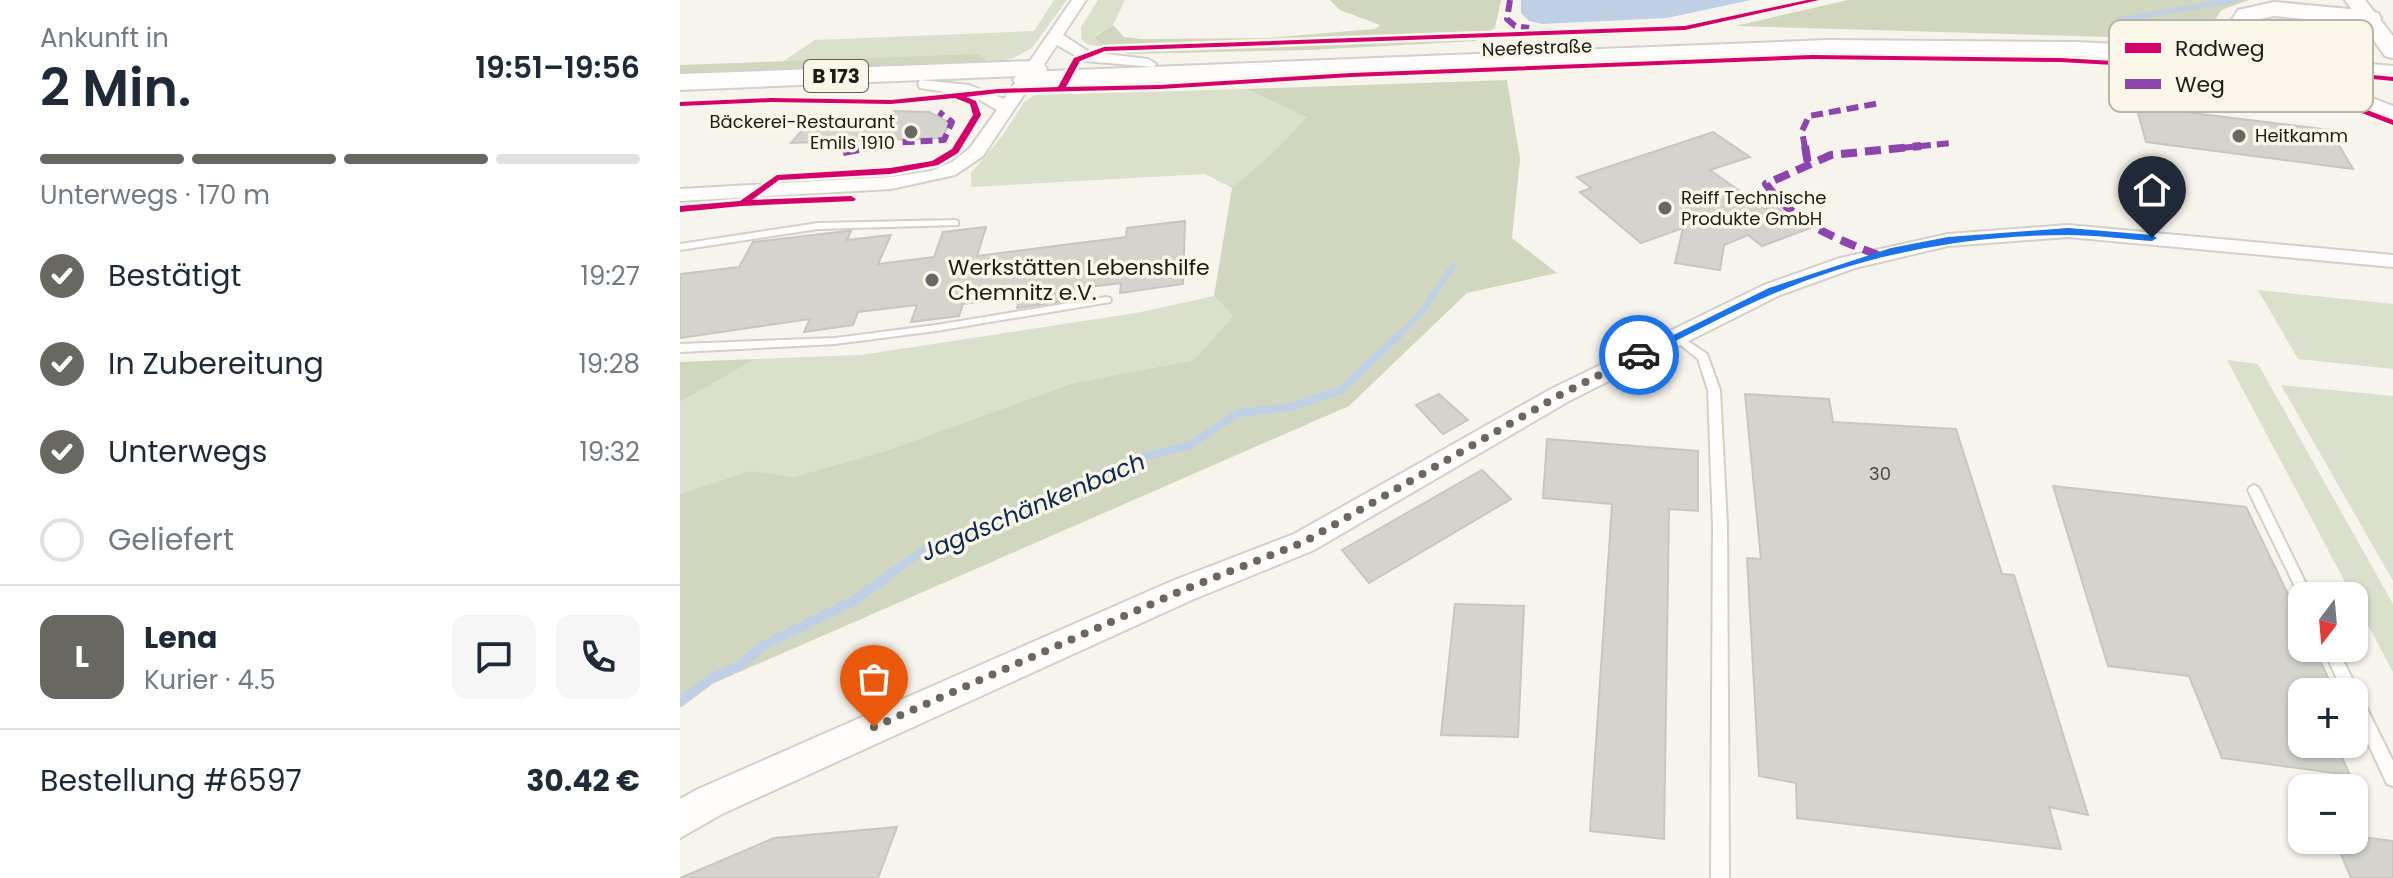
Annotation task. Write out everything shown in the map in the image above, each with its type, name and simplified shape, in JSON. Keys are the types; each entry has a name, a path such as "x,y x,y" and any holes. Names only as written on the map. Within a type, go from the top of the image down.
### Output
{"highway":[{"name":"Neefestraße","path":"680,82 1030,74"},
{"name":"Neefestraße","path":"680,93 926,84 1030,74"}],"main road":[{"path":"2355,0 2370,18"},
{"path":"2244,20 2246,15 2274,9 2370,18"},
{"path":"2258,20 2274,9"},
{"path":"2373,26 2387,64"},
{"name":"Neefestraße","path":"1030,74 1148,64 1903,37 2036,37 2109,43"},
{"name":"Neefestraße","path":"1030,74 1827,47 2109,49"},
{"path":"2373,107 2393,115"}],"street":[{"path":"680,195 891,183 942,174 969,161 1079,0"},
{"path":"1054,36 1085,56 1148,64"},
{"path":"926,84 974,91 999,102 1006,109"},
{"path":"680,820 709,802 956,689 1183,590 1304,542 1560,395 1772,290 1848,263 1948,240 2068,231 2393,261"}],"lane":[{"path":"680,247 818,226 955,223"},
{"path":"680,348 835,341 1106,300"},
{"path":"1676,336 1703,357 1714,390 1720,525 1720,878"},
{"path":"2254,490 2298,582"},
{"path":"2368,726 2393,778"}],"green space":[{"path":"1054,0 1067,0 1032,48 1013,58 990,64 929,58 782,62 815,40 1034,31"},
{"path":"1098,0 1125,0 1113,25 1094,36 1105,47 1089,45 1081,39 1081,27"},
{"path":"1330,0 1501,0 1495,28 1476,41 1309,50 1129,54 1105,47 1094,37 1113,25 1124,37 1142,39 1266,38 1375,29 1380,25 1340,10"},
{"path":"1848,0 2249,0 2221,10 2215,20 2109,20 2109,37 1735,26"},
{"path":"979,54 987,60 975,66 680,78 680,65"},
{"path":"1507,80 1520,159 1512,238 1557,273 1467,293 1349,406 680,698 680,494 751,471 793,477 888,450 1073,383 1194,360 1233,316 1214,296 1232,188 1278,148 1306,117 1246,89"},
{"path":"1246,89 1306,117 1278,148 1232,188 1205,174 971,187 971,173 1003,135 1024,102 1034,95"},
{"path":"2258,290 2393,304 2393,369 2298,359"},
{"path":"1214,296 1233,316 1194,360 1073,383 888,450 793,477 751,472 680,494 680,402 756,359 861,355 1136,313"},
{"path":"756,359 680,402 680,362"},
{"path":"2227,360 2258,364 2393,604 2393,672 2368,625 2368,582 2345,582"},
{"path":"2281,385 2393,396 2393,581"}],"water":[{"path":"1521,0 1751,0 1667,18 1542,24 1529,21 1521,13"}],"building":[{"path":"894,111 929,112 950,123 942,138 791,143 812,119 891,115"},
{"name":"Heitkamm","path":"2138,112 2184,112 2330,130 2353,169 2146,142"},
{"name":"Reiff Technische Produkte GmbH","path":"1713,132 1750,157 1710,170 1765,209 1775,206 1808,229 1762,246 1748,235 1724,245 1720,270 1675,263 1683,228 1641,243 1580,192 1591,188 1577,177"},
{"name":"Werkstätten Lebenshilfe Chemnitz e.V.","path":"1185,221 1183,284 1120,293 1121,283 1066,290 1064,301 1017,308 1020,296 963,304 959,316 911,322 917,305 858,312 853,325 804,332 810,319 680,338 680,274 739,267 753,242 847,231 851,231 847,240 891,235 878,264 934,257 943,232 986,227 977,256 1126,237 1127,228"},
{"path":"1439,394 1468,420 1443,434 1416,405"},
{"path":"1745,394 1829,399 1833,422 1956,429 2002,574 2014,575 2088,815 2049,807 2061,849 1797,818 1796,783 1759,776 1747,558 1761,559"},
{"path":"1547,439 1698,451 1698,511 1669,509 1664,839 1590,831 1612,504 1543,498"},
{"path":"1482,470 1511,499 1369,583 1342,550"},
{"path":"2053,486 2246,507 2288,594 2288,662 2321,662 2328,678 2288,678 2288,758 2342,758 2350,774 2222,758 2189,676 2108,666"},
{"path":"1455,604 1524,606 1518,737 1441,735"},
{"path":"897,827 878,878 680,878 774,838"},
{"path":"2368,838 2393,841 2393,878 2351,878 2341,854 2368,854"}],"waterway":[{"name":"Jagdschänkenbach","path":"2119,20 2235,0"},
{"name":"Jagdschänkenbach","path":"1400,334 1420,314 1453,266"},
{"name":"Jagdschänkenbach","path":"890,574 927,548 1131,460 1190,445 1238,413 1291,407 1341,390 1400,334"},
{"name":"Jagdschänkenbach","path":"680,702 712,678 739,666 764,645 855,600 893,572"}],"marked path":[{"path":"1510,0 1507,19 1515,26 1529,28"},
{"path":"1808,164 1802,131 1809,116 1880,103"},
{"path":"895,138 891,143 944,140 952,122 939,112"},
{"path":"843,152 891,143"},
{"path":"1878,255 1800,218 1775,197 1766,184 1831,155 1952,143"}],"cycle path":[{"path":"1060,90 1077,60 1104,49 1685,28 1816,0"},
{"path":"680,104 771,100 891,102 998,91 1160,87 1351,75 1812,57 2109,63"},
{"path":"2373,77 2393,79"},
{"path":"680,209 742,203 777,178 890,171 935,163 955,151 977,115 973,103 958,96"},
{"path":"2365,112 2393,123"},
{"path":"742,203 851,199"}],"way so far":[{"path":"874,727 1183,590 1304,542 1560,395 1639,355"}],"place":[{"name":"Bäckerei-Restaurant Emils 1910","path":"911,132"},
{"name":"Heitkamm","path":"2239,136"},
{"name":"Reiff Technische Produkte GmbH","path":"1665,208"},
{"name":"Werkstätten Lebenshilfe Chemnitz e.V.","path":"932,280"}],"route":[{"path":"1639,355 1772,290 1894,250 1948,240 2068,231 2152,238"}]}
